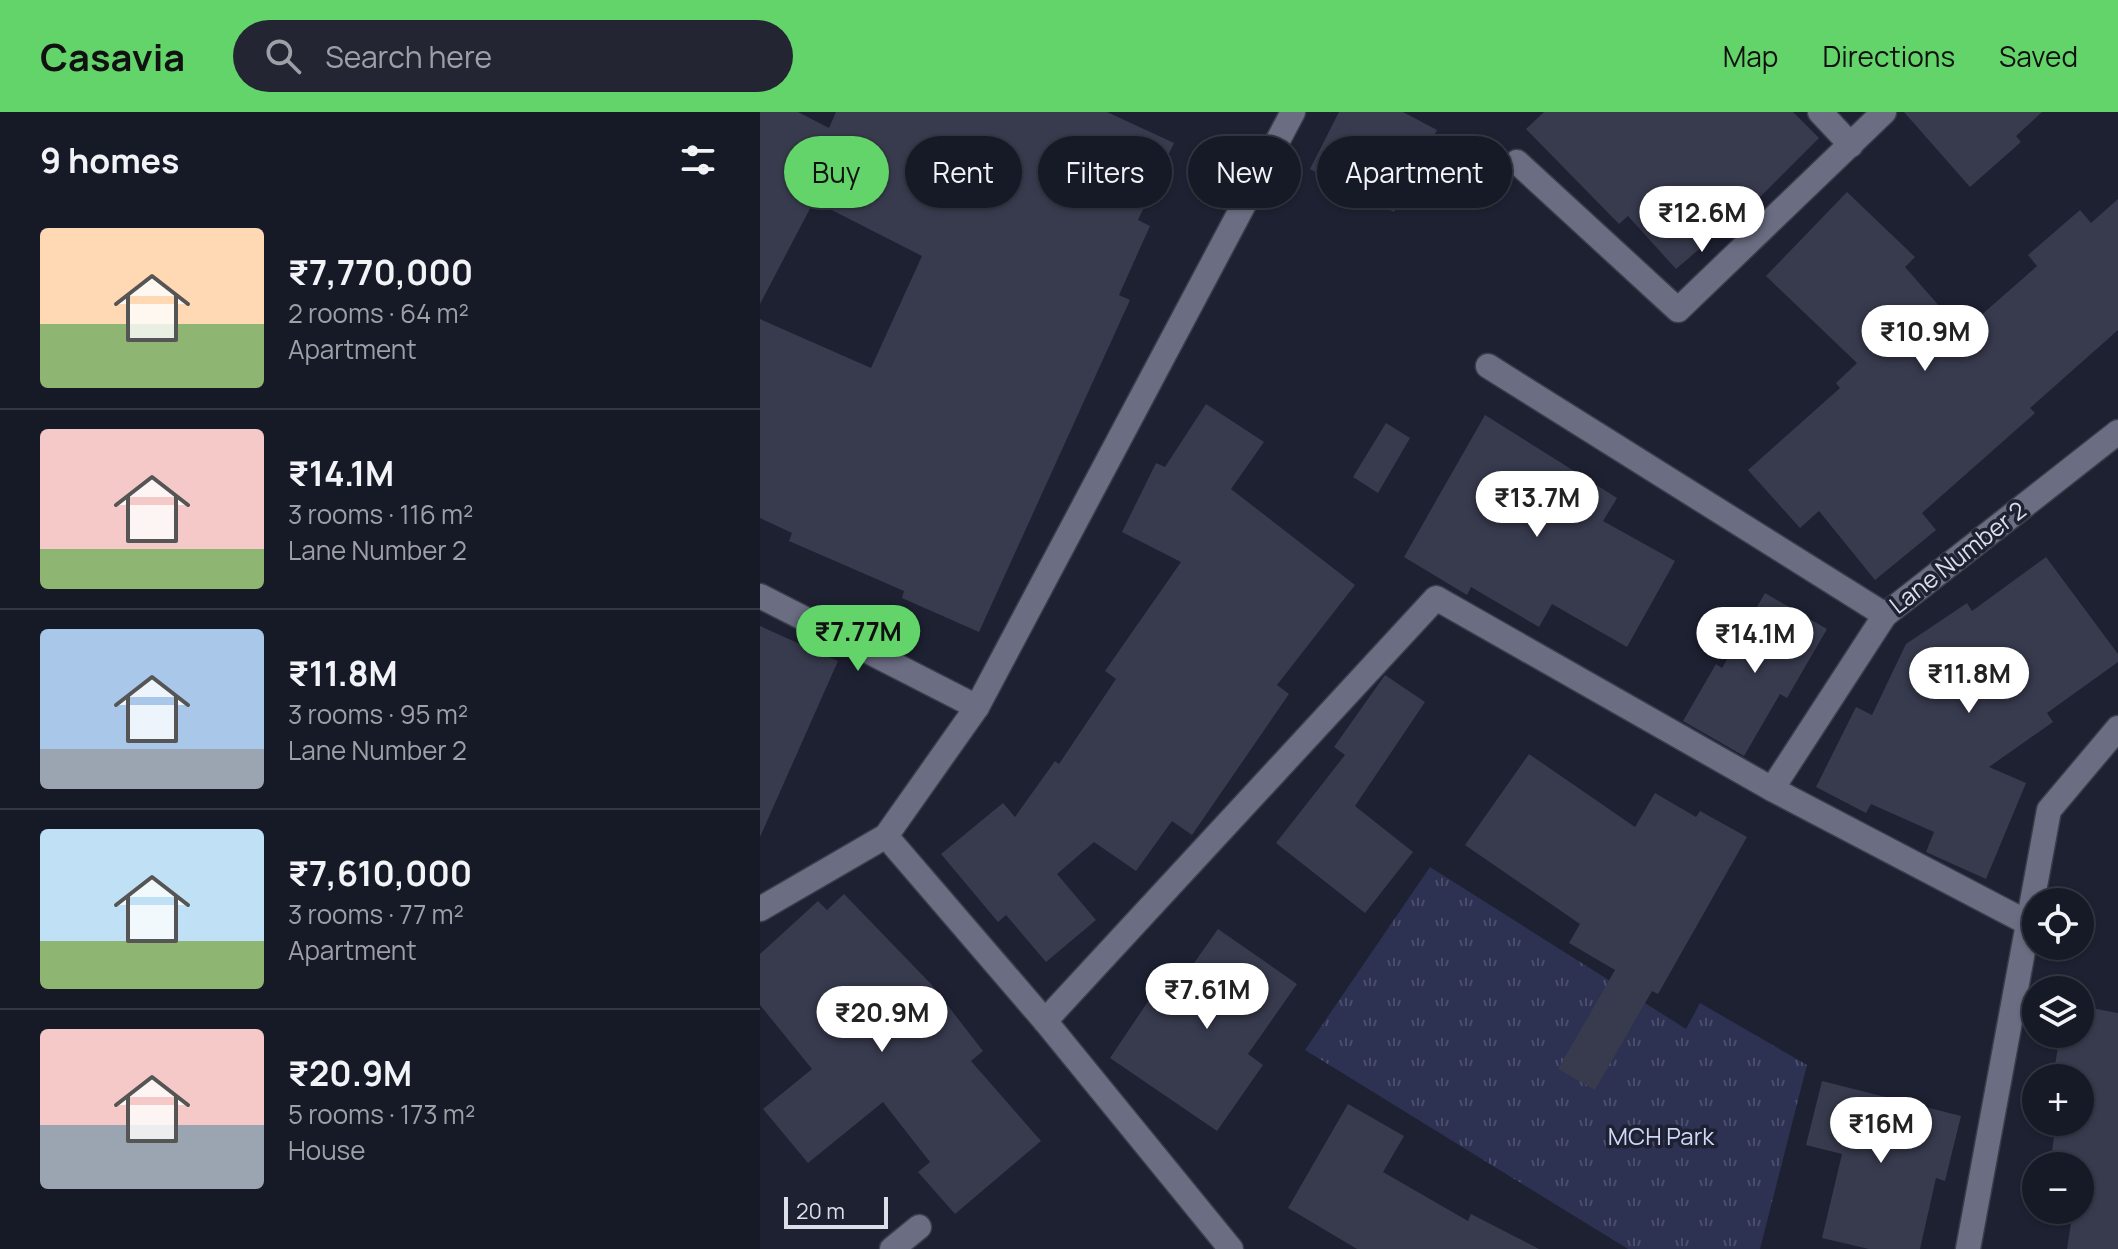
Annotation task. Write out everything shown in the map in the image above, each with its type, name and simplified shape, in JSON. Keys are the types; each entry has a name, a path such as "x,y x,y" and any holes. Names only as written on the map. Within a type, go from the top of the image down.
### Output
{"street":[{"path":"760,909 886,836 977,707 1293,112"},
{"path":"1820,112 1851,145"},
{"path":"1517,162 1678,310 1884,112"},
{"path":"1488,366 1885,615"},
{"name":"Lane Number 2","path":"1772,789 1885,615 2118,432"},
{"path":"760,596 977,707"},
{"path":"1045,1021 1436,598 1772,789 2022,920"},
{"path":"2035,888 2049,810 2118,728"},
{"path":"886,836 1045,1021 1231,1249"},
{"path":"1968,1249 2022,956"},
{"path":"892,1249 919,1227"}],"green space":[{"name":"MCH Park","path":"1430,867 1686,1029 1700,1003 1807,1065 1760,1249 1628,1249 1305,1050"}],"building":[{"path":"760,112 798,112 829,128 836,112 1107,112 1159,136 1038,136 1038,208 1144,208 1138,220 1150,226 1119,295 1130,300 979,632 902,598 904,591 789,541 792,533 760,518 760,319 871,368 922,256 828,208 889,208 889,136 784,136 784,208 810,208 760,304"},
{"path":"1339,112 1403,112 1437,130 1434,136 1327,136"},
{"path":"1544,112 1793,112 1819,138 1761,196 1676,269 1628,216 1619,224 1526,129"},
{"path":"1904,112 2042,112 2016,136 2021,142 1970,187"},
{"path":"1317,155 1317,173 1310,169"},
{"path":"1847,192 1915,257 1905,267 1962,332 2037,266 2028,255 2080,210 2091,223 2118,199 2118,330 2030,408 2035,413 1922,513 1936,530 1875,580 1819,511 1800,528 1748,470 1840,388 1836,383 1857,363 1766,276"},
{"path":"1206,404 1264,442 1231,489 1355,585 1277,685 1289,694 1192,835 1172,821 1136,871 1094,842 1057,874 1096,920 1046,962 1006,915 998,922 941,854 1003,803 1015,817 1055,761 1059,764 1116,679 1105,671 1181,562 1122,532 1156,463 1165,467"},
{"path":"1485,415 1617,498 1603,521 1675,561 1627,647 1552,604 1539,627 1471,587 1467,595 1404,557"},
{"path":"1386,423 1410,438 1378,493 1353,477"},
{"path":"2046,557 2118,654 2118,662 2047,713 2053,722 1989,767 2026,783 1986,879 1926,852 1934,832 1871,804 1866,813 1816,787 1856,707 1872,715 1906,644 1967,603 1972,611"},
{"path":"1765,593 1827,629 1787,698 1780,694 1744,756 1683,721 1716,664 1722,668"},
{"path":"760,626 838,661 760,837"},
{"path":"1385,675 1425,702 1355,806 1413,852 1365,913 1276,843 1345,755 1334,747"},
{"path":"1529,754 1635,827 1655,793 1696,817 1700,811 1747,837 1658,994 1652,991 1595,1090 1558,1069 1615,970 1569,943 1580,924 1465,845"},
{"path":"844,894 931,984 983,1051 971,1061 1041,1141 955,1214 918,1172 930,1162 883,1102 808,1163 763,1109 812,1069 760,1005 760,954 818,901 827,910"},
{"path":"1218,929 1297,984 1248,1054 1263,1065 1217,1131 1110,1058 1155,991 1168,1000"},
{"path":"2094,1009 2118,1013 2118,1249 2067,1249 2071,1224 2094,1224 2094,1152 2052,1152 2054,1136 2094,1136 2094,1064 2055,1064 2058,1048 2094,1048"},
{"path":"1822,1081 1961,1116 1945,1181 1936,1178 1920,1249 1869,1249 1822,1238 1842,1154 1806,1145"},
{"path":"1348,1104 1404,1136 1383,1172 1468,1221 1471,1214 1539,1249 1357,1249 1288,1208"}]}
